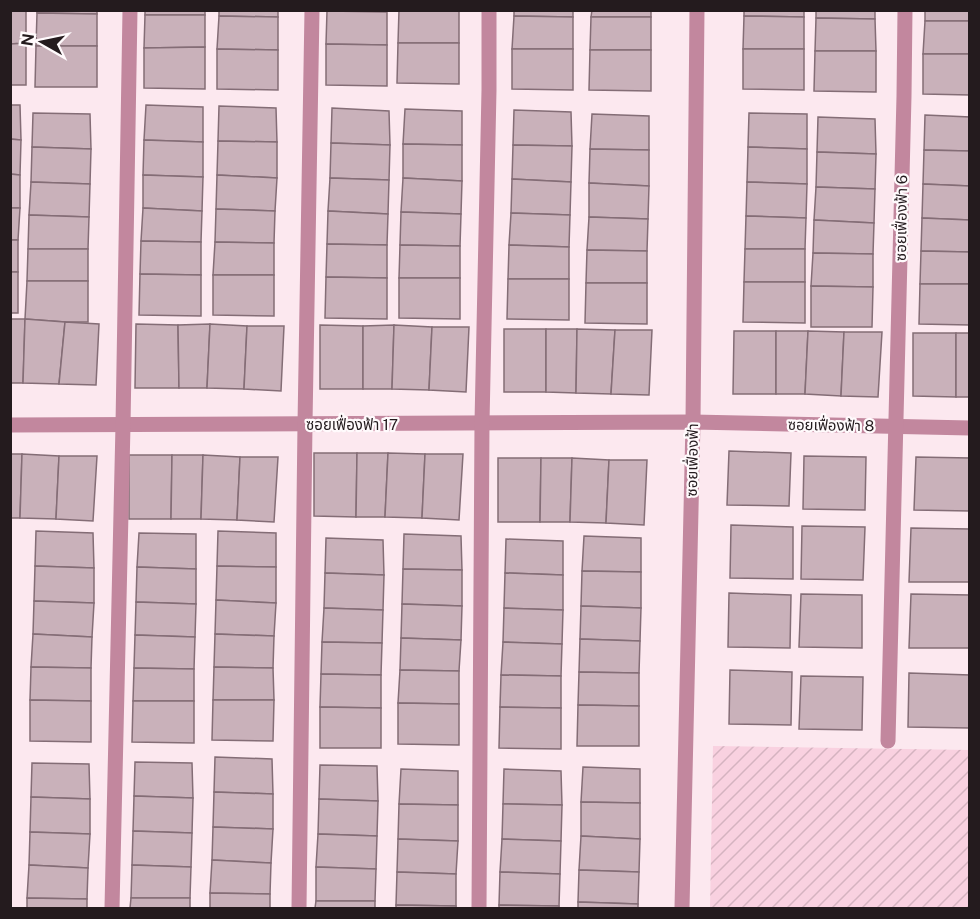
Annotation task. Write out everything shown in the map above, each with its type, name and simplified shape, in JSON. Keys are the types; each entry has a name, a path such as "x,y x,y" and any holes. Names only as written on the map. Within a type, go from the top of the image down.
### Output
{"street":[{"path":"112,909 130,10"},
{"path":"299,909 312,10"},
{"path":"479,909 482,423 489,10"},
{"name":"ซอยเฟื่องฟ้า","path":"682,909 693,422 697,10"},
{"name":"ซอยเฟื่องฟ้า 6","path":"888,741 905,10"},
{"name":"ซอยเฟื่องฟ้า 17","path":"10,425 693,422"},
{"name":"ซอยเฟื่องฟ้า 8","path":"693,422 969,428"}],"shaded area":[{"path":"713,746 969,750 969,908 710,908"}],"building":[{"path":"37,10 97,10 97,14 37,13"},
{"path":"145,10 205,10 205,15 145,15"},
{"path":"219,10 278,10 278,17 219,16"},
{"path":"399,10 459,11 459,43 398,43"},
{"path":"514,10 573,10 573,17 514,16"},
{"path":"592,10 651,10 651,17 591,17"},
{"path":"744,10 804,10 804,17 744,16"},
{"path":"816,10 875,10 875,19 816,18"},
{"path":"925,10 970,10 970,21 925,21"},
{"path":"10,11 26,11 26,43 10,44"},
{"path":"327,11 387,12 387,45 326,44"},
{"path":"37,13 97,14 97,46 36,46"},
{"path":"145,15 205,15 205,47 144,48"},
{"path":"219,16 278,17 278,50 217,49"},
{"path":"514,16 573,17 573,49 512,49"},
{"path":"744,16 804,17 804,49 743,49"},
{"path":"591,17 651,17 651,50 590,50"},
{"path":"816,18 875,19 876,51 815,51"},
{"path":"925,21 970,21 970,54 923,54"},
{"path":"26,43 26,85 10,85 10,44"},
{"path":"398,43 459,43 459,84 397,83"},
{"path":"326,44 387,45 387,86 326,85"},
{"path":"36,46 97,46 97,87 35,87"},
{"path":"205,47 205,89 144,88 144,48"},
{"path":"217,49 278,50 278,90 217,89"},
{"path":"512,49 573,49 573,90 512,89"},
{"path":"743,49 804,49 804,90 743,89"},
{"path":"590,50 651,50 651,91 589,90"},
{"path":"815,51 876,51 876,92 814,91"},
{"path":"923,54 970,54 970,95 923,94"},
{"path":"10,105 20,105 21,140 10,139"},
{"path":"146,105 203,107 203,142 144,140"},
{"path":"219,106 276,108 277,142 218,141"},
{"path":"332,108 389,111 390,145 331,143"},
{"path":"405,109 462,111 462,145 403,144"},
{"path":"514,110 571,112 572,146 513,145"},
{"path":"33,113 90,114 91,149 32,147"},
{"path":"749,113 807,114 807,149 748,147"},
{"path":"592,114 649,116 649,150 590,149"},
{"path":"925,115 970,117 970,151 924,150"},
{"path":"818,117 875,119 876,154 817,152"},
{"path":"10,139 21,140 20,175 10,174"},
{"path":"144,140 203,142 203,177 143,175"},
{"path":"218,141 277,142 277,178 217,175"},
{"path":"331,143 390,145 389,180 330,178"},
{"path":"403,144 462,145 462,181 403,178"},
{"path":"513,145 572,146 571,182 512,179"},
{"path":"32,147 91,149 90,184 31,182"},
{"path":"748,147 807,149 807,184 747,182"},
{"path":"590,149 649,150 649,186 589,183"},
{"path":"924,150 970,151 970,186 923,184"},
{"path":"817,152 876,154 875,189 816,187"},
{"path":"10,174 20,175 20,208 10,208"},
{"path":"143,175 203,177 202,211 143,208"},
{"path":"217,175 277,178 275,211 216,209"},
{"path":"330,178 389,180 388,214 328,211"},
{"path":"403,178 462,181 461,214 401,212"},
{"path":"512,179 571,182 570,215 511,213"},
{"path":"31,182 90,184 89,217 29,215"},
{"path":"747,182 807,184 806,218 746,216"},
{"path":"589,183 649,186 648,219 589,217"},
{"path":"923,184 970,186 970,220 922,218"},
{"path":"816,187 875,189 874,223 814,220"},
{"path":"10,208 20,208 18,240 10,240"},
{"path":"143,208 202,211 201,242 141,241"},
{"path":"216,209 275,211 274,243 215,242"},
{"path":"328,211 388,214 387,245 327,244"},
{"path":"401,212 461,214 460,246 400,245"},
{"path":"511,213 570,215 569,247 509,245"},
{"path":"29,215 89,217 88,249 28,249"},
{"path":"746,216 806,218 805,249 745,249"},
{"path":"589,217 648,219 647,251 587,250"},
{"path":"922,218 970,220 970,252 921,251"},
{"path":"814,220 874,223 873,254 813,253"},
{"path":"10,240 18,240 18,272 10,272"},
{"path":"141,241 201,242 201,275 140,274"},
{"path":"215,242 274,243 274,275 213,275"},
{"path":"327,244 387,245 387,278 326,277"},
{"path":"400,245 460,246 460,278 399,278"},
{"path":"509,245 569,247 569,279 508,279"},
{"path":"28,249 88,249 88,281 27,281"},
{"path":"745,249 805,249 805,282 744,282"},
{"path":"587,250 647,251 647,283 586,283"},
{"path":"921,251 970,252 970,284 920,284"},
{"path":"813,253 873,254 873,287 811,286"},
{"path":"10,272 18,272 18,313 10,313"},
{"path":"140,274 201,275 201,316 139,315"},
{"path":"213,275 274,275 274,316 213,315"},
{"path":"326,277 387,278 387,319 325,318"},
{"path":"399,278 460,278 460,319 399,318"},
{"path":"508,279 569,279 569,320 507,319"},
{"path":"27,281 88,281 88,322 25,319"},
{"path":"744,282 805,282 805,323 743,322"},
{"path":"586,283 647,283 647,324 585,323"},
{"path":"920,284 970,284 970,325 919,324"},
{"path":"811,286 873,287 872,327 811,327"},
{"path":"10,319 25,319 23,383 10,383"},
{"path":"25,319 65,322 59,384 23,383"},
{"path":"65,322 99,324 96,385 59,384"},
{"path":"136,324 178,325 179,388 135,388"},
{"path":"210,324 207,388 179,388 178,325"},
{"path":"210,324 247,326 244,389 207,388"},
{"path":"320,325 363,326 363,389 320,389"},
{"path":"394,325 392,389 363,389 363,326"},
{"path":"394,325 432,327 429,390 392,389"},
{"path":"247,326 284,326 281,391 244,389"},
{"path":"432,327 469,327 466,392 429,390"},
{"path":"504,329 546,329 546,392 504,392"},
{"path":"546,329 577,329 576,393 546,392"},
{"path":"577,329 615,330 611,394 576,393"},
{"path":"615,330 652,330 649,395 611,394"},
{"path":"734,331 776,331 776,394 733,394"},
{"path":"776,331 808,331 805,394 776,394"},
{"path":"808,331 844,332 841,396 805,394"},
{"path":"844,332 882,332 878,397 841,396"},
{"path":"913,333 956,333 956,397 913,396"},
{"path":"956,333 970,333 970,397 956,397"},
{"path":"729,451 791,453 789,506 727,505"},
{"path":"314,453 357,453 356,517 314,516"},
{"path":"357,453 388,453 385,517 356,517"},
{"path":"388,453 425,454 422,518 385,517"},
{"path":"10,454 22,454 20,518 10,518"},
{"path":"22,454 59,456 56,519 20,518"},
{"path":"425,454 463,454 459,520 422,518"},
{"path":"129,455 172,455 171,519 129,519"},
{"path":"172,455 203,455 201,519 171,519"},
{"path":"203,455 240,457 237,520 201,519"},
{"path":"59,456 97,456 93,521 56,519"},
{"path":"804,456 866,457 865,510 803,509"},
{"path":"240,457 278,457 274,522 237,520"},
{"path":"916,457 970,458 970,511 914,510"},
{"path":"498,458 541,458 540,522 498,522"},
{"path":"541,458 572,458 570,522 540,522"},
{"path":"572,458 609,460 606,523 570,522"},
{"path":"609,460 647,460 644,525 606,523"},
{"path":"731,525 793,527 793,579 730,578"},
{"path":"802,526 865,527 863,580 801,579"},
{"path":"911,528 970,529 970,582 909,582"},
{"path":"36,531 93,533 94,568 35,566"},
{"path":"218,531 276,533 276,567 217,566"},
{"path":"139,533 196,534 196,569 137,567"},
{"path":"404,534 461,536 462,570 403,569"},
{"path":"584,536 641,538 641,572 582,571"},
{"path":"326,538 383,540 384,575 325,573"},
{"path":"506,539 563,541 563,575 505,573"},
{"path":"35,566 94,568 94,603 34,601"},
{"path":"217,566 276,567 276,603 216,600"},
{"path":"137,567 196,569 196,604 136,602"},
{"path":"403,569 462,570 462,606 402,604"},
{"path":"582,571 641,572 641,608 581,606"},
{"path":"325,573 384,575 383,610 324,608"},
{"path":"505,573 563,575 563,610 504,608"},
{"path":"729,593 791,595 790,648 728,647"},
{"path":"801,594 862,595 862,648 799,647"},
{"path":"911,594 970,595 970,648 909,648"},
{"path":"216,600 276,603 274,636 215,634"},
{"path":"34,601 94,603 92,637 33,634"},
{"path":"136,602 196,604 195,637 135,635"},
{"path":"402,604 462,606 461,640 401,638"},
{"path":"581,606 641,608 640,641 580,639"},
{"path":"324,608 383,610 382,643 322,642"},
{"path":"504,608 563,610 562,644 503,642"},
{"path":"33,634 92,637 91,668 31,667"},
{"path":"215,634 274,636 273,668 214,667"},
{"path":"135,635 195,637 194,669 134,668"},
{"path":"401,638 461,640 459,671 400,670"},
{"path":"580,639 640,641 639,673 579,672"},
{"path":"322,642 382,643 381,675 321,674"},
{"path":"503,642 562,644 561,676 501,675"},
{"path":"31,667 91,668 91,701 30,700"},
{"path":"214,667 273,668 274,700 213,700"},
{"path":"134,668 194,669 194,701 133,701"},
{"path":"400,670 459,671 459,704 398,703"},
{"path":"730,670 792,672 791,725 729,724"},
{"path":"579,672 639,673 639,706 578,705"},
{"path":"909,673 970,675 970,728 908,727"},
{"path":"321,674 381,675 381,708 320,707"},
{"path":"501,675 561,676 561,708 500,707"},
{"path":"801,676 863,677 862,730 799,729"},
{"path":"30,700 91,701 91,742 30,741"},
{"path":"213,700 274,700 273,741 212,740"},
{"path":"133,701 194,701 194,743 132,742"},
{"path":"398,703 459,704 459,745 398,744"},
{"path":"578,705 639,706 639,746 577,746"},
{"path":"320,707 381,708 381,748 320,748"},
{"path":"500,707 561,708 561,749 499,748"},
{"path":"215,757 272,759 273,794 214,792"},
{"path":"135,762 192,763 193,798 134,796"},
{"path":"32,763 89,764 90,799 31,797"},
{"path":"320,765 377,766 378,801 319,799"},
{"path":"583,767 640,769 640,803 581,802"},
{"path":"401,769 458,771 458,805 399,804"},
{"path":"504,769 561,771 562,805 503,804"},
{"path":"214,792 273,794 273,829 213,827"},
{"path":"134,796 193,798 192,833 133,831"},
{"path":"31,797 90,799 90,834 30,832"},
{"path":"319,799 378,801 377,836 318,834"},
{"path":"581,802 640,803 640,839 581,836"},
{"path":"399,804 458,805 458,841 398,839"},
{"path":"503,804 562,805 561,841 502,839"},
{"path":"213,827 273,829 271,863 212,860"},
{"path":"133,831 192,833 191,867 132,865"},
{"path":"30,832 90,834 88,868 29,865"},
{"path":"318,834 377,836 376,869 316,867"},
{"path":"581,836 640,839 639,872 579,870"},
{"path":"398,839 458,841 456,874 397,872"},
{"path":"502,839 561,841 560,874 500,872"},
{"path":"212,860 271,863 270,894 210,893"},
{"path":"29,865 88,868 87,899 27,898"},
{"path":"132,865 191,867 190,898 131,898"},
{"path":"316,867 376,869 375,901 316,901"},
{"path":"579,870 639,872 638,904 578,902"},
{"path":"397,872 456,874 456,906 396,905"},
{"path":"500,872 560,874 559,906 499,905"},
{"path":"210,893 270,894 270,908 210,908"},
{"path":"27,898 87,899 87,908 27,908"},
{"path":"131,898 190,898 190,908 130,908"},
{"path":"316,901 375,901 375,908 315,908"},
{"path":"578,902 638,904 638,908 578,908"},
{"path":"396,905 456,906 456,908 396,908"},
{"path":"499,905 559,906 559,908 499,908"}]}
